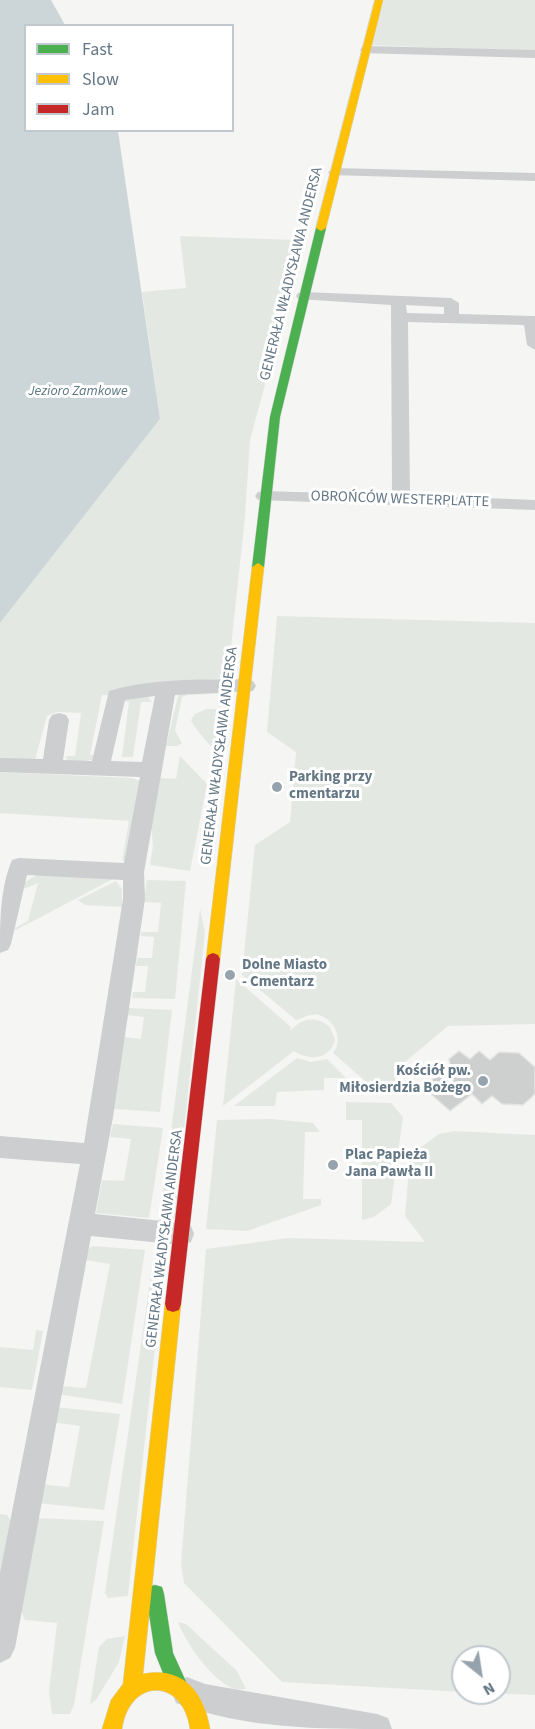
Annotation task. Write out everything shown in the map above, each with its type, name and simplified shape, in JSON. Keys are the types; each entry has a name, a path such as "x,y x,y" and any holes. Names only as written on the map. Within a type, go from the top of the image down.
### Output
{"main road":[{"name":"GENERAŁA WŁADYSŁAWA ANDERSA","path":"132,1689 141,1622 148,1526 246,686 264,496 282,379 379,0"},
{"name":"GENERAŁA WŁADYSŁAWA ANDERSA","path":"148,1526 159,1628 167,1665 195,1705 200,1729"},
{"path":"112,1729 117,1705 132,1689 150,1680 159,1679 182,1689"}],"street":[{"path":"366,50 535,54"},
{"path":"335,172 535,177"},
{"path":"303,296 452,318 533,321 535,345"},
{"path":"399,309 401,501"},
{"name":"OBROŃCÓW WESTERPLATTE","path":"264,496 535,505"},
{"path":"100,768 116,696 134,690 246,686"},
{"path":"0,1648 94,1154 134,899 134,872 167,688"},
{"path":"52,766 59,720"},
{"path":"0,765 153,770"},
{"path":"0,944 19,866 134,872"},
{"path":"0,1147 94,1154"},
{"path":"80,1224 183,1234"},
{"path":"182,1689 205,1699 377,1729"}],"shaded area":[{"path":"379,0 535,0 535,51 368,45"},
{"path":"180,236 297,240 275,348 250,440 245,517 228,675 224,678 143,686 111,695 102,695 90,755 98,755 95,759 80,762 67,760 66,756 75,756 81,713 57,712 47,716 35,760 0,759 0,623 160,419 142,292 186,288"},
{"path":"277,616 535,623 535,1024 448,1026 399,1067 398,1090 379,1093 333,1053 338,1037 333,1026 325,1018 313,1015 296,1020 242,975 255,845 290,822 296,752 267,732"},
{"path":"228,690 231,693 182,697 175,731 182,743 178,746 166,746 179,692"},
{"path":"141,696 148,697 152,702 141,702 133,757 122,757 129,702 120,701"},
{"path":"206,709 222,709 228,714 223,763 219,762 214,751 191,720 195,714"},
{"path":"180,756 207,784 190,871 150,865 153,846 151,826 160,778 176,779"},
{"path":"0,772 132,778 145,783 130,859 122,861 129,821 0,813"},
{"path":"37,875 115,878 16,930 15,928 28,921 38,883 21,890 27,881"},
{"path":"147,880 186,881 175,999 132,998 133,992 145,992 148,966 136,966 137,958 152,958 154,937 141,936 141,932 158,932 161,903 144,902"},
{"path":"116,881 122,889 122,907 85,905 78,900"},
{"path":"200,909 205,932 175,1217 159,1223"},
{"path":"236,979 291,1027 290,1031 304,1021 319,1021 330,1027 335,1040 328,1052 318,1057 306,1056 294,1051 223,1106"},
{"path":"128,1008 172,1010 160,1112 114,1109 124,1037 141,1039 144,1017 127,1015"},
{"path":"297,1058 311,1062 327,1059 346,1078 324,1078 324,1090 277,1092 275,1106 234,1106"},
{"path":"346,1102 391,1103 403,1117 391,1204 374,1217 362,1220 362,1120 346,1120"},
{"path":"271,1119 313,1123 320,1132 305,1132 303,1199 321,1199 321,1205 247,1231 206,1229 217,1120"},
{"path":"113,1124 163,1128 149,1218 96,1213 102,1180 124,1181 131,1139 110,1137"},
{"path":"455,1131 535,1135 535,1695 511,1694 511,1645 451,1645 451,1691 282,1682 184,1583 181,1564 206,1249 288,1238 425,1242 405,1216 410,1155 439,1134"},
{"path":"93,1246 145,1250 122,1404 57,1394 58,1386 86,1388 110,1264 85,1260 87,1249"},
{"path":"163,1273 128,1596 108,1598 105,1593 151,1275"},
{"path":"36,1330 43,1331 32,1390 0,1387 0,1347 33,1350"},
{"path":"55,1407 120,1414 104,1510 37,1503 40,1484 69,1487 80,1426 52,1422"},
{"path":"0,1514 7,1515 12,1522 0,1583"},
{"path":"36,1518 104,1521 74,1705 70,1714 52,1714 49,1691 57,1623 25,1620 21,1611"},
{"path":"178,1622 186,1624 237,1671 246,1689 232,1688 216,1677 193,1650"},
{"path":"125,1636 119,1662 96,1700 90,1704 99,1647 107,1639"}],"water":[{"name":"Jezioro Zamkowe","path":"0,0 51,0 64,24 24,24 24,132 118,132 160,419 0,623"}],"building":[{"name":"Kościół pw. Miłosierdzia Bożego","path":"459,1051 470,1059 479,1051 490,1060 499,1052 519,1053 535,1067 535,1094 523,1105 502,1104 492,1096 482,1104 472,1094 450,1111 423,1087 450,1065 449,1059"}],"traffic: fast":[{"path":"258,567 275,417 321,228"},
{"path":"155,1594 164,1653 178,1686"}],"traffic: slow":[{"path":"321,228 379,0"},
{"path":"213,959 258,567"},
{"path":"132,1689 173,1304"},
{"path":"112,1729 117,1707 125,1695 143,1683 153,1682 163,1682 182,1690 195,1706 200,1729"}],"traffic: jam":[{"path":"173,1304 213,959"}],"place":[{"name":"Parking przy cmentarzu","path":"277,787"},
{"name":"Dolne Miasto - Cmentarz","path":"230,975"},
{"name":"Kościół pw. Miłosierdzia Bożego","path":"483,1081"},
{"name":"Plac Papieża Jana Pawła II","path":"333,1165"}]}
